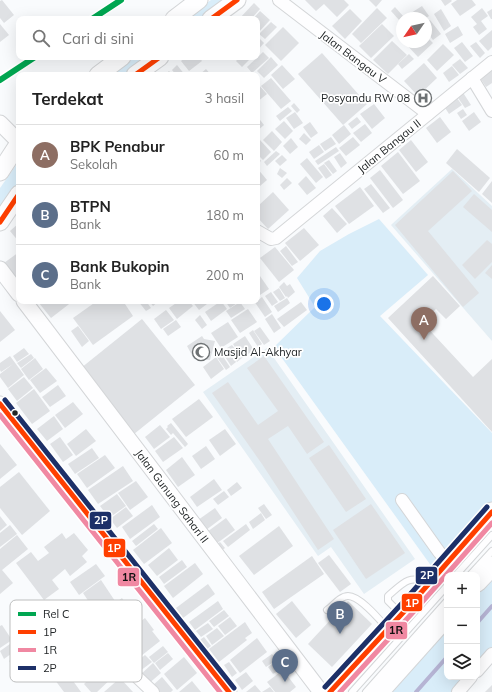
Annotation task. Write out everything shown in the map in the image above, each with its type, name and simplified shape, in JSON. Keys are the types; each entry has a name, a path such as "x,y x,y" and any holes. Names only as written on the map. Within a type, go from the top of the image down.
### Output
{"main road":[{"path":"178,16 199,0"},
{"path":"215,16 237,0"},
{"path":"102,72 118,60"},
{"path":"140,72 156,60"},
{"path":"0,172 16,148"},
{"path":"0,222 16,198"},
{"path":"330,692 427,585 452,568 492,512"},
{"path":"480,579 492,566"},
{"path":"379,692 444,619"}],"street":[{"name":"Jalan Bangau V","path":"279,0 428,114"},
{"name":"Jalan Bangau II","path":"260,237 271,239 276,238 287,230 492,62"},
{"path":"472,78 492,111"},
{"path":"0,123 16,140"},
{"path":"0,269 16,290"},
{"name":"Jalan Gunung Sahari II","path":"26,304 321,692"},
{"path":"0,404 229,692"},
{"path":"402,500 452,568"},
{"path":"480,668 492,654"},
{"path":"458,692 469,680"},
{"path":"142,682 153,692"}],"lane":[{"path":"452,568 492,535"},
{"path":"473,572 492,551"},
{"path":"352,692 444,589"},
{"path":"327,610 342,598 348,596 360,601 388,629"},
{"path":"366,692 444,604"}],"shaded area":[{"path":"211,0 228,0 206,16 189,16"},
{"path":"129,60 146,60 129,72 113,72"},
{"path":"16,165 16,186 0,210 0,188"},
{"path":"452,169 492,206 492,341 391,225"},
{"path":"379,219 428,275 380,316 492,433 492,513 437,574 274,347 315,307 297,278 320,251"},
{"path":"267,348 415,559 364,594 331,547 318,556 203,392"},
{"path":"492,566 492,654 480,668 480,608 480,580"},
{"path":"444,619 444,680 468,680 458,692 379,692"}],"building":[{"path":"2,0 14,15 4,23 0,18 0,1"},
{"path":"305,0 344,0 349,5 337,17 324,4 316,11"},
{"path":"369,0 382,0 376,7"},
{"path":"441,0 451,0 452,1 445,6"},
{"path":"457,0 472,0 476,5 460,16 451,4"},
{"path":"254,3 260,9 254,16 242,16"},
{"path":"422,6 426,12 413,12"},
{"path":"395,7 399,12 396,12 396,17 391,11"},
{"path":"377,8 387,18 361,43 352,34"},
{"path":"482,8 488,16 481,21 487,29 479,35 473,27 477,24 471,17"},
{"path":"350,9 362,21 345,39 332,26"},
{"path":"441,9 451,26 444,31 434,14"},
{"path":"492,9 492,19 491,19 487,12"},
{"path":"260,11 270,20 260,31 260,16 256,16"},
{"path":"271,22 277,27 265,39 260,33"},
{"path":"432,23 441,34 433,40 432,39"},
{"path":"0,24 9,35 0,42"},
{"path":"382,24 394,36 371,58 359,46"},
{"path":"458,26 463,35 450,43 445,34"},
{"path":"283,27 299,43 281,61 265,45"},
{"path":"492,30 492,47 488,51 479,41"},
{"path":"260,39 264,43 260,48"},
{"path":"392,41 396,45 396,48 400,48 407,55 388,74 373,60"},
{"path":"462,42 473,56 465,62 454,48"},
{"path":"476,42 485,53 480,58 470,46"},
{"path":"443,44 454,55 437,71 427,60"},
{"path":"410,48 428,48 418,57"},
{"path":"263,52 269,58 253,72 251,72 247,67 254,60 260,60 260,55"},
{"path":"322,53 367,104 343,125 298,74"},
{"path":"409,54 414,59 402,69 398,64"},
{"path":"271,57 278,65 264,78 260,72 257,71"},
{"path":"460,59 468,68 460,74 452,65"},
{"path":"201,60 202,61 189,71 181,61"},
{"path":"237,60 249,60 242,67 236,61"},
{"path":"424,63 437,78 418,96 404,81"},
{"path":"177,65 183,72 174,72 172,70"},
{"path":"282,65 295,79 283,89 271,75"},
{"path":"452,66 459,75 449,82 443,73"},
{"path":"492,67 492,83 486,87 479,76"},
{"path":"271,78 291,101 281,109 261,86"},
{"path":"260,86 267,94 260,100"},
{"name":"Posyandu RW 08","path":"428,90 432,95 418,105 414,100"},
{"path":"462,91 471,105 465,108 456,95"},
{"path":"454,94 462,105 449,114 442,103"},
{"path":"294,103 300,110 297,113 291,106"},
{"path":"374,104 385,118 372,129 360,114"},
{"path":"288,107 292,111 280,121 276,116"},
{"path":"463,109 467,115 461,119 457,113"},
{"path":"295,112 303,123 294,129 286,118"},
{"path":"474,112 481,122 469,131 462,121"},
{"path":"357,117 361,122 352,129 348,124"},
{"path":"440,117 451,132 437,143 426,128"},
{"path":"260,120 264,125 260,128"},
{"path":"284,121 293,131 285,139 275,129"},
{"path":"310,122 318,133 311,138 303,127"},
{"path":"365,124 372,133 361,142 353,133"},
{"path":"344,125 351,134 339,144 332,135"},
{"path":"272,131 282,142 274,151 263,140"},
{"path":"304,133 311,140 306,145 299,139"},
{"path":"331,137 336,144 325,151 320,144"},
{"path":"353,137 360,145 346,156 339,148"},
{"path":"291,138 298,147 290,154 283,146"},
{"path":"260,140 271,152 263,160 260,157"},
{"path":"411,140 428,162 416,172 399,150"},
{"path":"319,145 324,152 314,159 309,152"},
{"path":"336,147 339,151 318,165 315,161"},
{"path":"457,149 490,178 479,192 446,163"},
{"path":"276,151 280,154 267,166 264,162"},
{"path":"398,152 420,181 403,194 381,166"},
{"path":"340,153 347,163 341,168 334,157"},
{"path":"282,155 287,160 280,166 275,161"},
{"path":"307,158 323,177 316,183 300,164"},
{"path":"329,160 337,171 333,174 324,163"},
{"path":"324,164 332,175 326,179 318,168"},
{"path":"280,168 287,173 282,178 277,174"},
{"path":"380,170 403,200 393,208 370,178"},
{"path":"453,171 472,191 428,231 479,293 463,307 395,225"},
{"path":"260,172 267,180 260,186"},
{"path":"306,176 316,188 307,195 298,184"},
{"path":"287,178 292,183 284,190 280,185"},
{"path":"492,181 492,203 482,194"},
{"path":"371,184 390,208 383,213 364,189"},
{"path":"360,187 374,206 349,224 335,206"},
{"path":"273,192 289,210 268,229 260,220 260,204"},
{"path":"474,194 492,210 492,232 463,207"},
{"path":"332,208 347,224 337,233 323,216"},
{"path":"16,226 16,238 10,231"},
{"path":"304,228 319,245 300,261 285,243"},
{"path":"487,240 492,244 492,262 475,279 462,265"},
{"path":"286,246 298,262 292,266 280,251"},
{"path":"275,247 294,270 279,282 260,258"},
{"path":"16,254 16,280 4,263"},
{"path":"492,265 492,279 485,273"},
{"path":"260,276 269,289 260,295"},
{"path":"433,276 460,306 446,319 436,309 422,322 473,377 492,359 492,432 388,318"},
{"path":"284,282 287,286 290,284 295,292 288,298 279,287"},
{"path":"279,288 285,298 280,301 273,292"},
{"path":"271,292 278,302 272,306 265,296"},
{"path":"262,297 272,312 265,317 256,304 260,304 260,299"},
{"path":"287,298 290,303 278,312 274,306"},
{"path":"301,302 307,310 284,327 277,319"},
{"path":"40,304 69,304 51,318"},
{"path":"93,304 125,304 133,316 93,345 73,318"},
{"path":"140,304 148,304 151,308 146,311"},
{"path":"175,304 191,304 193,306 177,319 169,308"},
{"path":"194,304 207,304 199,310"},
{"path":"217,304 223,304 227,309 211,321 205,312"},
{"path":"227,304 236,304 230,308"},
{"path":"237,304 241,304 245,309 231,318 226,311"},
{"path":"248,309 257,322 240,333 231,320"},
{"path":"166,310 174,320 161,329 154,319"},
{"path":"0,311 15,330 0,342"},
{"path":"272,314 281,328 274,333 265,319"},
{"path":"200,315 207,325 202,329 195,320"},
{"path":"142,319 195,385 134,434 81,368"},
{"path":"176,320 181,327 168,336 163,329"},
{"path":"228,322 238,337 221,348 211,333"},
{"path":"78,326 89,341 82,347 71,331"},
{"path":"260,327 270,341 264,345 254,331"},
{"path":"253,330 262,344 258,347 249,333"},
{"name":"Masjid Al-Akhyar","path":"202,336 204,339 215,341 210,360 194,359 187,346"},
{"path":"245,336 254,350 242,358 233,344"},
{"path":"232,345 242,358 237,362 227,348"},
{"path":"24,348 29,354 17,362 13,356"},
{"path":"227,349 236,362 231,366 222,352"},
{"path":"220,352 230,367 226,370 216,356"},
{"path":"31,354 34,358 21,368 17,363"},
{"path":"10,356 24,375 8,388 0,377 0,374 13,364 1,372 0,363"},
{"path":"264,356 324,442 307,454 288,426 268,439 334,539 318,550 262,464 212,393 228,382 258,425 278,411 247,368"},
{"path":"216,357 224,369 211,379 203,367"},
{"path":"35,358 43,369 29,380 21,369"},
{"path":"46,368 57,381 40,393 30,380"},
{"path":"24,377 33,388 17,401 8,389"},
{"path":"58,385 66,396 50,407 42,397"},
{"path":"34,389 50,411 32,424 16,403"},
{"path":"199,399 213,417 186,437 172,419"},
{"path":"73,402 83,414 65,428 55,415"},
{"path":"54,416 63,429 47,441 37,429"},
{"path":"171,423 188,444 185,447 173,433 171,435 166,429"},
{"path":"160,425 170,437 154,449 145,437"},
{"path":"86,429 96,441 76,456 67,444"},
{"path":"225,429 236,444 220,456 209,440"},
{"path":"60,437 73,455 63,462 50,444"},
{"path":"174,437 183,448 163,462 155,451"},
{"path":"0,444 17,465 0,479"},
{"path":"329,445 366,499 346,512 309,458"},
{"path":"206,446 215,459 201,469 192,456"},
{"path":"92,448 99,458 75,474 68,464"},
{"path":"105,455 115,468 87,488 77,474"},
{"path":"182,457 195,475 178,487 166,470"},
{"path":"123,466 133,481 98,504 88,490"},
{"path":"19,472 50,511 22,535 0,508 0,487"},
{"path":"214,479 222,490 197,507 190,497"},
{"path":"136,481 148,497 130,510 118,493"},
{"path":"237,482 242,488 231,496 227,490"},
{"path":"224,491 229,497 218,505 213,499"},
{"path":"117,494 126,506 109,518 100,506"},
{"path":"264,504 272,515 266,519 258,508"},
{"path":"371,504 405,553 366,579 333,530"},
{"path":"152,505 160,517 130,539 122,527"},
{"path":"126,507 133,516 117,528 110,519"},
{"path":"215,508 222,518 206,530 198,520"},
{"path":"261,513 265,520 253,529 249,522"},
{"path":"0,516 7,525 0,531"},
{"path":"226,518 235,530 216,544 207,532"},
{"path":"154,524 158,529 136,546 132,541"},
{"path":"246,524 250,530 228,547 223,541"},
{"path":"10,525 17,534 0,547 0,533"},
{"path":"279,526 293,546 254,575 239,556"},
{"path":"161,528 172,543 144,564 133,550"},
{"path":"62,533 66,539 74,533 88,550 82,556 87,562 70,576 65,569 52,580 59,589 44,600 16,563 31,552 38,561 49,553 44,547"},
{"path":"17,535 28,549 2,570 13,583 0,594 0,549"},
{"path":"220,542 225,548 219,553 214,546"},
{"path":"169,548 178,560 157,576 148,565"},
{"path":"329,555 351,584 340,592 318,563"},
{"path":"312,556 324,574 274,609 262,592"},
{"path":"182,560 187,567 164,584 159,577"},
{"path":"195,563 203,574 173,598 164,586"},
{"path":"96,564 105,576 79,595 70,582"},
{"path":"101,580 114,600 88,600 83,593"},
{"path":"208,584 215,594 183,618 176,608"},
{"path":"218,601 223,609 195,630 189,622"},
{"path":"292,601 311,625 296,638 276,614"},
{"path":"348,601 372,624 332,667 308,644"},
{"path":"224,610 229,616 214,627 209,621"},
{"path":"230,617 237,626 225,635 218,626"},
{"path":"145,618 154,630 152,631 160,641 142,655 142,620"},
{"path":"245,622 252,633 245,638 247,640 219,662 209,649"},
{"path":"208,623 213,629 201,637 196,631"},
{"path":"2,625 10,637 10,641 0,648 0,626"},
{"path":"217,628 224,636 212,645 206,636"},
{"path":"204,637 211,646 202,653 194,644"},
{"path":"257,638 267,652 240,673 230,660"},
{"path":"10,644 10,655 4,659 0,651"},
{"path":"163,646 168,652 154,663 149,657"},
{"path":"168,653 173,659 160,670 155,663"},
{"path":"272,654 277,660 266,667 262,661"},
{"path":"145,655 152,662 142,670 142,657"},
{"path":"184,657 197,673 177,690 164,674"},
{"path":"276,661 282,668 273,674 268,667"},
{"path":"229,662 237,673 232,677 224,665"},
{"path":"153,663 161,673 147,685 142,679 142,673"},
{"path":"283,670 296,687 290,692 275,692 267,682"},
{"path":"246,672 253,681 242,690 235,680"},
{"path":"162,677 173,690 171,692 157,692 152,686"},
{"path":"192,681 201,692 179,692"},
{"path":"56,682 74,682 81,692 64,692"},
{"path":"86,682 108,682 97,692 91,692 84,684"},
{"path":"115,682 124,682 133,692 104,692"},
{"path":"255,685 261,692 246,692"},
{"path":"492,685 492,692 485,692"},
{"path":"270,687 274,692 262,692"}],"waterway":[{"path":"480,620 492,606"},
{"path":"416,692 444,660"}],"rail line":[{"name":"C","path":"97,16 121,0"},
{"name":"C","path":"0,80 30,60"}],"transit line":[{"name":"1P","path":"215,16 237,0"},
{"name":"1P","path":"139,72 156,60"},
{"name":"1P","path":"0,222 16,198"},
{"name":"2P","path":"5,400 234,688"},
{"name":"1P","path":"0,404 229,692"},
{"name":"1R","path":"0,415 220,692"},
{"name":"2P","path":"325,687 406,599 487,507"},
{"name":"1P","path":"330,692 411,604 492,512"},
{"name":"1R","path":"340,692 492,523"}],"place":[{"name":"Posyandu RW 08","path":"423,98"},
{"name":"BPK Penabur","path":"424,340"},
{"name":"Masjid Al-Akhyar","path":"201,352"},
{"name":"BTPN","path":"340,634"},
{"name":"Bank Bukopin","path":"285,682"}]}
